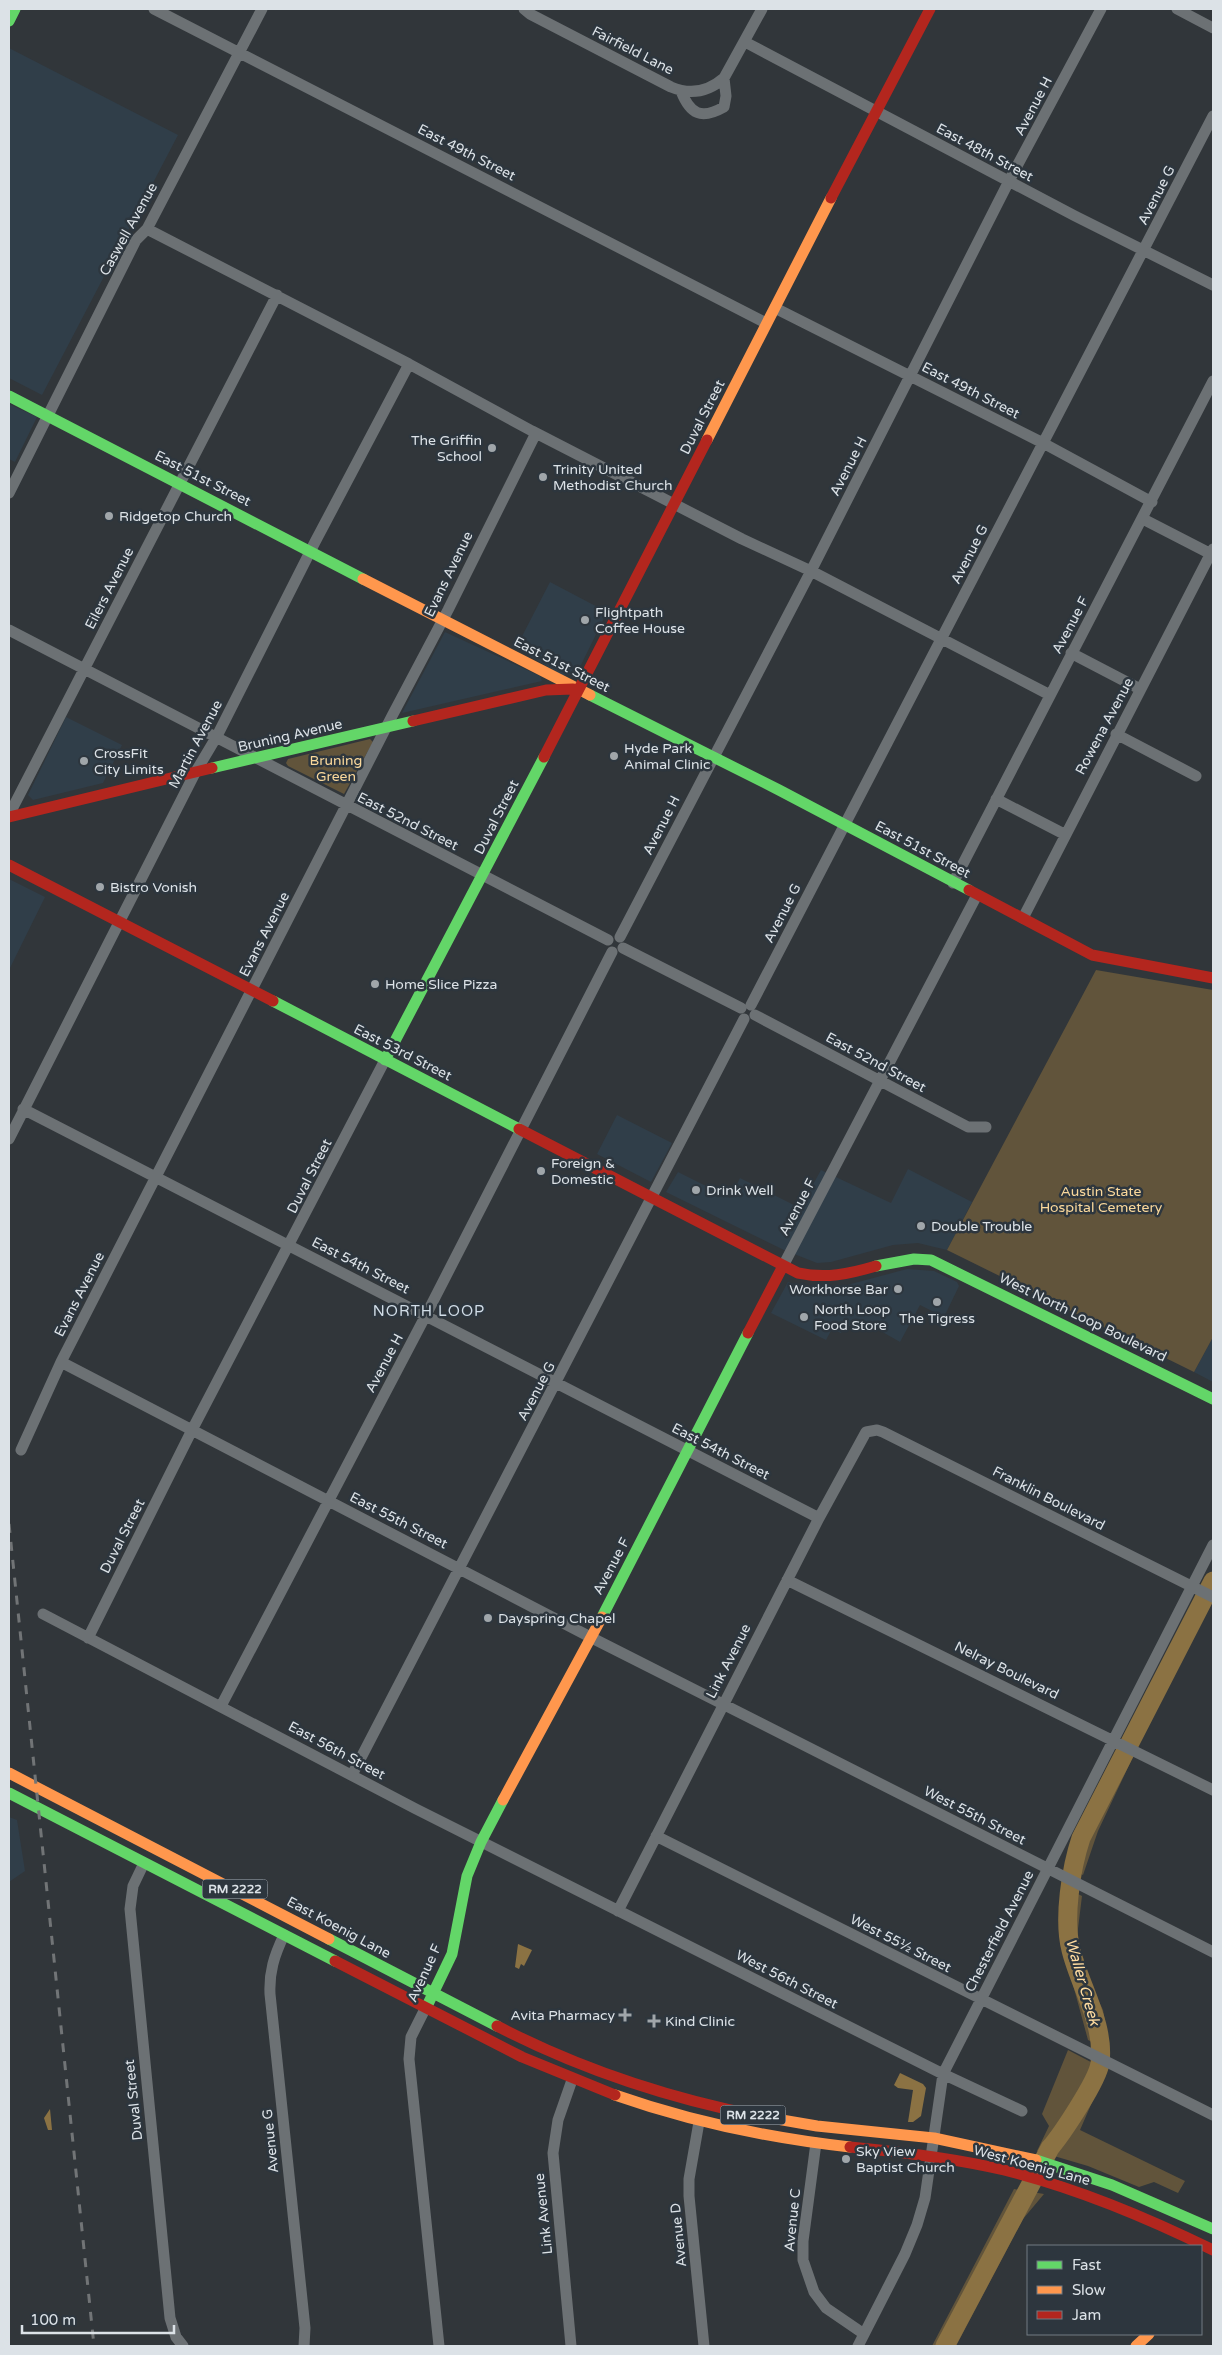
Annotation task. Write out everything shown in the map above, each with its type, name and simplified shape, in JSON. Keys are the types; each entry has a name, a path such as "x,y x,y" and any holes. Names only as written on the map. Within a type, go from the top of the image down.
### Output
{"street":[{"path":"9,22 15,9"},
{"name":"East 49th Street","path":"154,9 766,323"},
{"name":"Caswell Avenue","path":"9,493 136,240 146,229 262,9"},
{"name":"Fairfield Lane","path":"524,9 539,19 680,91 705,90 715,86 724,78"},
{"path":"680,91 692,110 701,114 712,114 724,107 726,96 724,78 762,9"},
{"name":"Duval Street","path":"88,1638 192,1430 483,876 578,689 676,504 766,323 878,112 930,9"},
{"name":"Avenue H","path":"221,1706 426,1315 616,944 811,571 1009,181 1101,9"},
{"path":"1177,9 1213,28"},
{"name":"East 48th Street","path":"745,42 1009,181 1213,285"},
{"name":"Avenue G","path":"352,1775 1213,116"},
{"path":"146,229 409,364 536,433 811,571 1050,695"},
{"name":"Eilers Avenue","path":"9,816 277,296"},
{"name":"East 49th Street","path":"775,308 1043,443 1152,502"},
{"name":"Martin Avenue","path":"9,1139 195,773 217,736 310,551 409,364"},
{"name":"Avenue F","path":"953,883 1213,382"},
{"name":"East 51st Street","path":"9,396 713,757 1092,955 1102,959 1213,978"},
{"name":"Evans Avenue","path":"21,1450 61,1362 443,619 536,433"},
{"path":"1143,519 1212,551"},
{"name":"Rowena Avenue","path":"1023,918 1064,834 1212,551"},
{"name":"East 52nd Street","path":"9,630 217,736 254,758 346,806 968,1127 986,1127"},
{"path":"1071,653 1140,689"},
{"name":"Bruning Avenue","path":"9,816 546,690 578,689"},
{"path":"1116,734 1196,776"},
{"path":"996,799 1064,834"},
{"name":"East 53rd Street","path":"9,865 783,1266"},
{"name":"Avenue F","path":"439,2346 409,2059 411,2037 452,1954 467,1876 481,1842 688,1451 977,895"},
{"name":"East 54th Street","path":"23,1109 819,1518"},
{"name":"West North Loop Boulevard","path":"783,1266 802,1274 824,1279 912,1258 940,1263 1213,1399"},
{"name":"East 55th Street","path":"61,1362 460,1568 590,1638 723,1704"},
{"name":"Link Avenue","path":"618,1911 819,1518 862,1437 871,1430"},
{"name":"Franklin Boulevard","path":"871,1430 884,1432 1208,1594"},
{"name":"Chesterfield Avenue","path":"858,2346 905,2254 917,2225 925,2198 943,2074 1213,1545"},
{"name":"Nelray Boulevard","path":"787,1580 1114,1739 1213,1790"},
{"name":"East 56th Street","path":"43,1614 481,1842 618,1911"},
{"name":"West 55th Street","path":"723,1704 1213,1952"},
{"name":"East Koenig Lane","path":"9,1773 500,2028 578,2063"},
{"name":"RM 2222","path":"9,1793 425,2009 534,2064 572,2080"},
{"name":"West 55½ Street","path":"656,1836 1213,2115"},
{"name":"Duval Street","path":"144,1862 133,1886 130,1909 170,2318 176,2337 183,2346"},
{"name":"West 56th Street","path":"618,1911 943,2074 1022,2111"},
{"name":"Avenue G","path":"284,1936 273,1960 269,1978 305,2328 304,2346"},
{"name":"West Koenig Lane","path":"578,2063 661,2092 742,2113 818,2126 935,2138 1030,2159 1141,2196 1212,2226"},
{"name":"Link Avenue","path":"571,2346 553,2153 558,2120 572,2080"},
{"name":"West Koenig Lane","path":"572,2080 628,2101 739,2131 816,2143 932,2156 1022,2176 1135,2213 1199,2245"},
{"name":"Avenue D","path":"700,2122 689,2179 689,2196 704,2346"},
{"name":"Avenue C","path":"816,2143 803,2241 803,2260 814,2292 826,2308 864,2334"},
{"path":"1202,2245 1212,2226"},
{"path":"1136,2346 1148,2335"}],"shaded area":[{"path":"9,48 178,135 42,395 9,378"},
{"path":"9,404 37,417 15,462 9,459"},
{"path":"550,582 607,612 578,671 569,675 562,675 516,648"},
{"path":"445,632 540,676 542,681 402,713"},
{"path":"66,717 122,745 103,783 33,800 28,795"},
{"path":"9,879 45,897 9,970"},
{"path":"617,1115 672,1143 651,1182 597,1154"},
{"path":"908,1169 972,1202 947,1250 918,1243 893,1245 831,1262 817,1263 784,1250 666,1192 678,1172 730,1198 740,1178 800,1208 821,1170 891,1203"},
{"path":"907,1269 934,1271 957,1282 959,1286 944,1317 920,1305 900,1342 872,1326 845,1326 841,1333 832,1329 826,1340 771,1313 788,1282 810,1289 832,1289"},
{"path":"1213,1337 1213,1382 1194,1372"},
{"path":"9,1817 17,1820 25,1871 9,1882"},
{"path":"518,1944 532,1950 524,1966 521,1964 519,1969 515,1967"},
{"path":"900,2073 923,2084 926,2088 921,2116 913,2122 908,2122 913,2090 898,2088 894,2085"},
{"path":"50,2109 52,2130 48,2130 44,2118"}],"green space":[{"name":"Bruning Green","path":"370,739 373,742 344,794 288,766 286,763 288,759"},
{"name":"Austin State Hospital Cemetery","path":"1096,970 1213,990 1213,1337 1194,1372 947,1250"},
{"path":"1117,1753 1131,1761 1098,1831 1083,1875 1067,1867 1068,1850"},
{"path":"1066,1888 1082,1896 1077,1937 1080,1963 1103,2010 1110,2050 1088,2040 1060,1937"},
{"path":"1068,2050 1106,2070 1080,2130 1185,2181 1178,2193 1154,2182 1139,2187 1088,2166 1037,2151 1049,2126 1042,2114"},
{"path":"1014,2189 1044,2194 1023,2219 956,2346 932,2346"}],"waterway":[{"name":"Waller Creek","path":"945,2346 1050,2148 1079,2107 1098,2071 1101,2048 1099,2034 1091,2006 1075,1964 1069,1938 1069,1894 1074,1864 1081,1838 1213,1581"}],"railway":[{"path":"9,1524 94,2346"}],"traffic: fast":[{"path":"9,21 15,9"},
{"path":"9,396 363,579"},
{"path":"590,695 779,790 969,890"},
{"path":"212,768 413,721"},
{"path":"385,1060 544,757"},
{"path":"273,1001 519,1129"},
{"path":"876,1266 914,1259 931,1260 1213,1399"},
{"path":"602,1617 748,1333"},
{"path":"9,1793 335,1961"},
{"path":"428,2004 452,1954 467,1876 481,1842 503,1800"},
{"path":"329,1939 497,2026"},
{"path":"1036,2160 1112,2185 1213,2229"}],"traffic: slow":[{"path":"707,440 831,198"},
{"path":"363,579 590,695"},
{"path":"503,1800 602,1617"},
{"path":"9,1773 329,1939"},
{"path":"615,2095 644,2105 731,2128 790,2139 850,2147"},
{"path":"759,2116 817,2126 934,2138 1036,2160"},
{"path":"1136,2346 1148,2335"}],"traffic: jam":[{"path":"831,198 930,9"},
{"path":"544,757 707,440"},
{"path":"413,721 546,690 573,689"},
{"path":"9,817 212,768"},
{"path":"9,865 273,1001"},
{"path":"969,890 1092,955 1213,978"},
{"path":"519,1129 798,1273 828,1276 876,1266"},
{"path":"748,1333 783,1266"},
{"path":"335,1961 522,2057 615,2095"},
{"path":"497,2026 592,2069 658,2091 759,2116"},
{"path":"850,2147 947,2159 1031,2177 1111,2204 1213,2250"}],"place":[{"name":"The Griffin School","path":"492,448"},
{"name":"Trinity United Methodist Church","path":"543,477"},
{"name":"Ridgetop Church","path":"109,516"},
{"name":"Flightpath Coffee House","path":"585,620"},
{"name":"Hyde Park Animal Clinic","path":"614,756"},
{"name":"CrossFit City Limits","path":"84,761"},
{"name":"Bistro Vonish","path":"100,887"},
{"name":"Home Slice Pizza","path":"375,984"},
{"name":"Foreign & Domestic","path":"541,1171"},
{"name":"Drink Well","path":"696,1190"},
{"name":"Double Trouble","path":"921,1226"},
{"name":"Workhorse Bar","path":"898,1289"},
{"name":"The Tigress","path":"937,1302"},
{"name":"North Loop Food Store","path":"804,1317"},
{"name":"Dayspring Chapel","path":"488,1618"},
{"name":"Avita Pharmacy","path":"625,2015"},
{"name":"Kind Clinic","path":"654,2021"},
{"name":"Sky View Baptist Church","path":"846,2159"}],"district":[{"name":"NORTH LOOP","path":"429,1311"}]}
